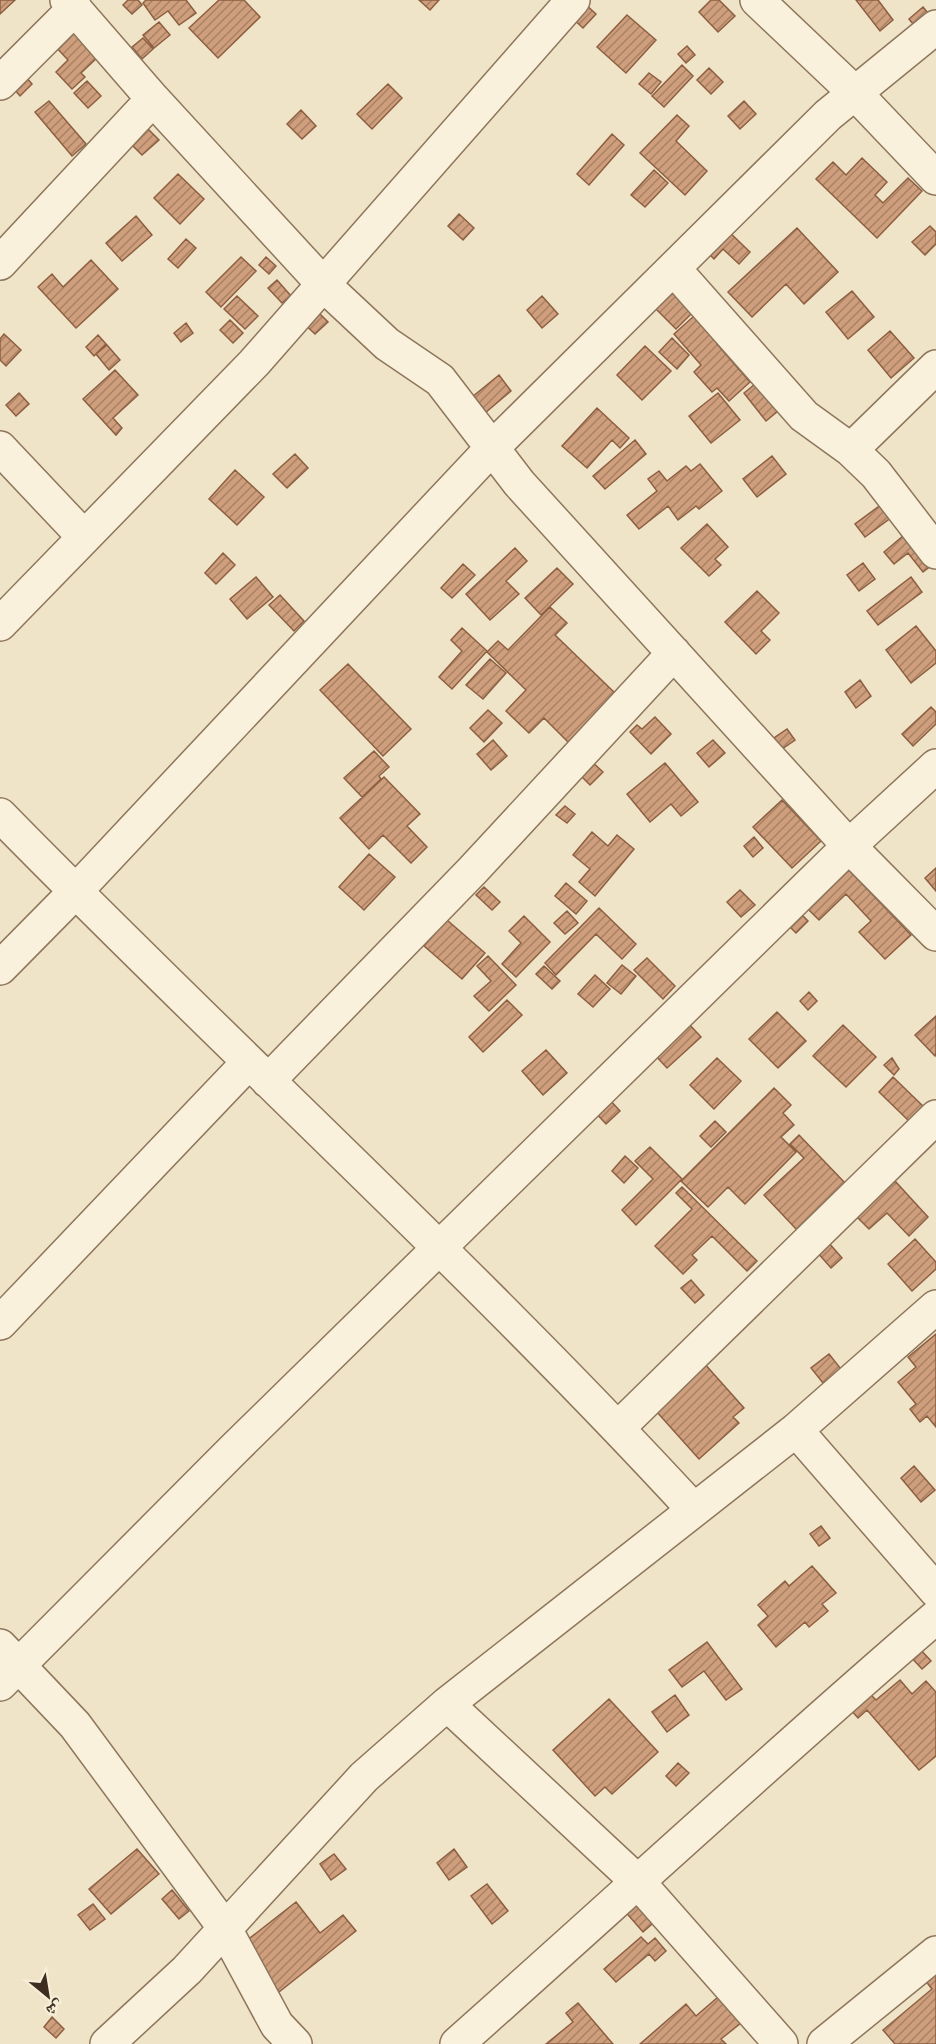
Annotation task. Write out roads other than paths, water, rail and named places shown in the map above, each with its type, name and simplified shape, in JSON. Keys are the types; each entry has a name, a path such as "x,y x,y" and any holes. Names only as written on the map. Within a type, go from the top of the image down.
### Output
{"street":[{"path":"0,624 254,363 325,286 573,0"},
{"path":"758,0 854,92 936,177"},
{"path":"0,83 71,4 153,99 325,286 387,345 440,380 519,483 849,846 936,934"},
{"path":"0,968 75,892 492,448 854,92 936,27"},
{"path":"0,263 153,99"},
{"path":"674,269 804,416 851,450 876,474 936,552"},
{"path":"851,450 936,367"},
{"path":"0,448 84,537"},
{"path":"0,1323 258,1072 472,871 674,654"},
{"path":"295,2044 277,2025 224,1927 75,1725 6,1665 440,1249 849,846 936,766"},
{"path":"0,815 75,892 440,1249 618,1428 694,1510"},
{"path":"618,1428 936,1117"},
{"path":"123,2039 364,1777 447,1704 796,1430 936,1307"},
{"path":"796,1430 936,1591"},
{"path":"457,2044 639,1883 798,1735 936,1617"},
{"path":"447,1704 639,1883 781,2044"},
{"path":"824,2044 936,1953"}]}
